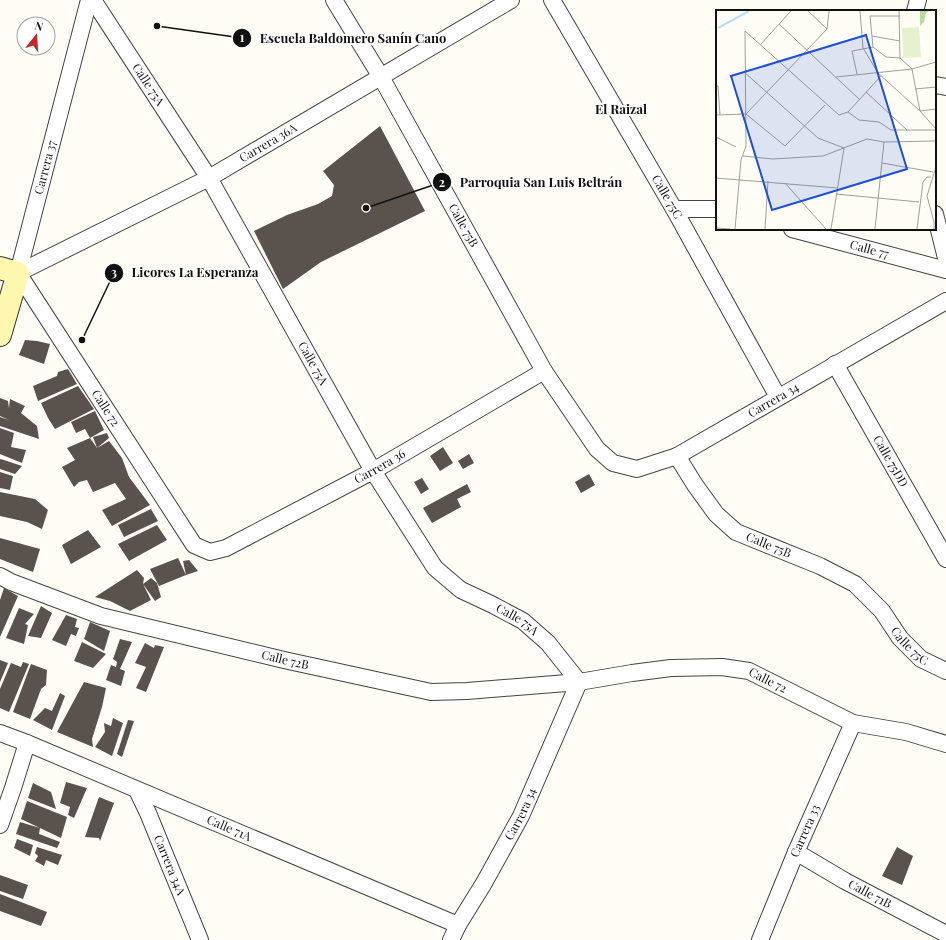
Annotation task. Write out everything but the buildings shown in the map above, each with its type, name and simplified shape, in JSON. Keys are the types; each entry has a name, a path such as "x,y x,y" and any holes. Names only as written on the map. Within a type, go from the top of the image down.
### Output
{"street":[{"name":"Carrera 37","path":"0,335 9,271 66,86 89,0"},
{"name":"Calle 75A","path":"93,0 209,178 373,471 435,568 461,590 523,621 548,643 579,682"},
{"name":"Calle 75B","path":"334,0 381,77 544,371 597,449"},
{"name":"Carrera 36A","path":"9,271 209,178 511,0"},
{"name":"Calle 75C","path":"552,0 674,210 778,397"},
{"path":"916,10 918,0"},
{"path":"936,85 946,87"},
{"path":"674,210 716,209"},
{"path":"936,218 946,258"},
{"name":"Calle 77","path":"799,230 812,232 946,270"},
{"name":"Calle 72","path":"9,271 194,545 210,552"},
{"name":"Carrera 34","path":"597,449 613,463 638,469 677,456 946,301"},
{"name":"Calle 75DD","path":"835,364 946,559"},
{"name":"Carrera 36","path":"210,552 226,548 373,471 544,371"},
{"name":"Calle 75B","path":"677,456 695,485 716,514 736,532 820,566 855,584 882,611"},
{"name":"Calle 72B","path":"0,576 11,582 101,616 284,660 431,692 467,691 579,682"},
{"name":"Calle 75C","path":"882,611 900,638 921,659 946,671"},
{"name":"Calle 72","path":"579,682 671,668 722,667 749,671 853,724 906,732 946,744"},
{"name":"Carrera 34","path":"451,940 458,925 484,883 521,816 579,682"},
{"name":"Carrera 33","path":"760,940 796,852 853,724"},
{"name":"Calle 71A","path":"0,733 163,800 458,925"},
{"path":"0,825 14,788 27,743"},
{"name":"Carrera 34A","path":"137,790 148,813 200,940"},
{"name":"Calle 71B","path":"796,852 845,881 946,934"}],"place":[{"name":"Escuela Baldomero Sanín Cano","path":"157,26"},
{"name":"Parroquia San Luis Beltrán","path":"366,208"},
{"name":"Licores La Esperanza","path":"82,340"}],"district":[{"name":"El Raizal","path":"621,109"}]}
